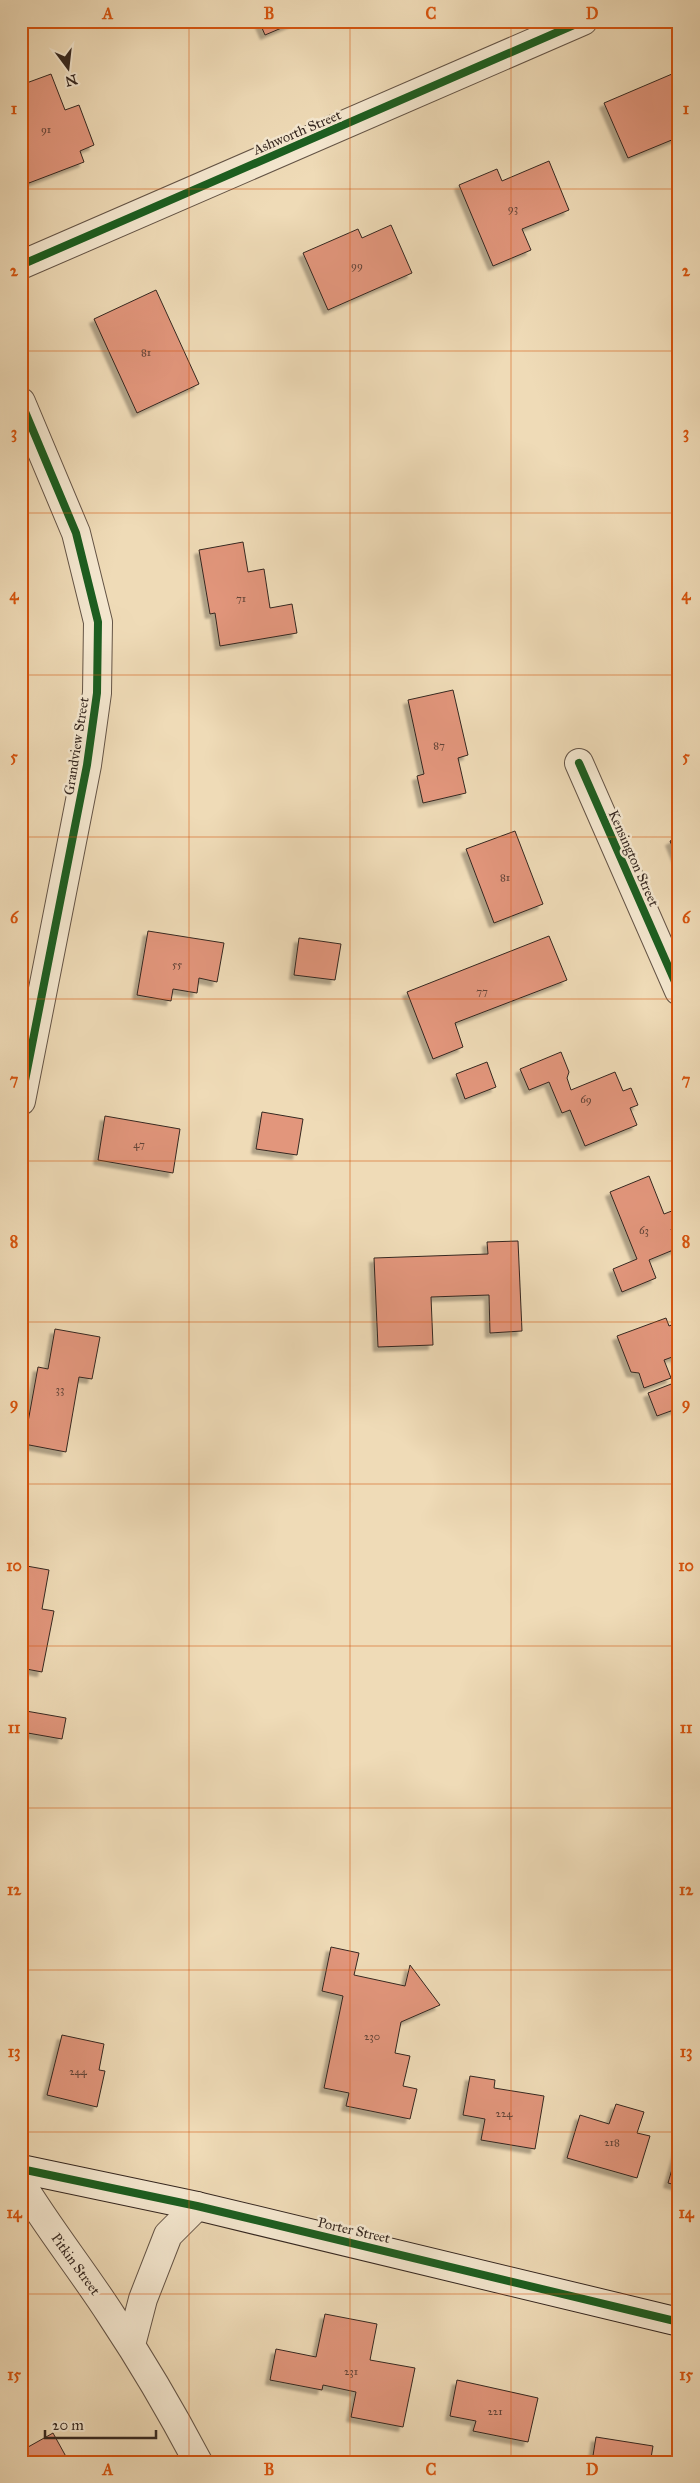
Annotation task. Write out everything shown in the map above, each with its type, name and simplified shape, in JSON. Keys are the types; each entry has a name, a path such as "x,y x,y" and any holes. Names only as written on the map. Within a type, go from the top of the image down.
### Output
{"street":[{"name":"Ashworth Street","path":"21,265 583,21"},
{"name":"Grandview Street","path":"21,402 76,533 98,622 97,693 87,765 21,1101"},
{"name":"Kensington Street","path":"579,763 679,991"},
{"name":"Porter Street","path":"21,2169 197,2206 679,2322"},
{"name":"Pitkin Street","path":"21,2183 45,2222 70,2253 157,2386 198,2462"},
{"path":"131,2346 143,2300 168,2236 197,2206"}],"building":[{"path":"259,21 298,21 265,35"},
{"path":"51,74 65,110 79,105 94,145 80,151 84,162 29,183 21,162 21,85"},
{"path":"672,74 675,81 679,79 679,137 628,158 604,103"},
{"path":"549,161 569,210 522,229 531,250 493,266 459,185 497,169 502,181"},
{"path":"391,225 412,273 328,310 303,253 358,229 362,238"},
{"path":"156,290 199,384 137,413 94,319"},
{"path":"243,542 248,572 264,569 270,608 292,604 297,633 220,646 215,613 210,614 199,550"},
{"path":"453,690 468,755 458,758 466,793 423,803 417,776 424,774 408,700"},
{"path":"515,831 543,904 494,923 466,849"},
{"path":"679,837 679,863 670,841"},
{"path":"148,931 224,943 217,982 199,978 197,993 173,989 171,1001 137,995"},
{"path":"549,936 567,980 455,1023 463,1047 433,1059 407,992"},
{"path":"299,938 341,944 335,980 294,975"},
{"path":"561,1052 569,1072 567,1078 571,1090 615,1072 623,1091 631,1088 638,1105 630,1108 637,1125 585,1146 570,1110 562,1113 549,1082 529,1090 520,1069"},
{"path":"487,1062 496,1087 465,1099 456,1074"},
{"path":"262,1112 303,1119 297,1155 256,1149"},
{"path":"105,1116 180,1129 173,1173 98,1160"},
{"path":"649,1176 664,1214 677,1209 679,1213 679,1226 671,1229 678,1248 649,1260 656,1278 622,1292 613,1269 637,1259 610,1192"},
{"path":"518,1241 522,1331 490,1333 489,1295 431,1297 433,1345 378,1347 374,1258 488,1254 487,1242"},
{"path":"666,1318 669,1326 679,1322 679,1367 675,1356 664,1360 671,1378 644,1388 639,1373 631,1372 617,1336"},
{"path":"55,1329 100,1337 92,1379 79,1377 66,1452 24,1444 38,1367 48,1369"},
{"path":"679,1381 679,1408 657,1416 648,1393"},
{"path":"21,1565 49,1570 42,1609 54,1611 42,1672 21,1668"},
{"path":"26,1711 66,1718 62,1739 22,1732"},
{"path":"331,1947 359,1953 354,1975 405,1986 410,1965 440,2005 401,2022 395,2053 410,2056 403,2086 417,2089 410,2119 346,2106 349,2093 324,2088 343,1996 322,1991"},
{"path":"62,2035 104,2044 99,2070 105,2071 97,2107 47,2095"},
{"path":"470,2076 495,2080 494,2088 544,2096 535,2149 481,2140 485,2119 463,2115"},
{"path":"616,2104 644,2112 637,2133 650,2136 637,2178 567,2158 580,2115 609,2124"},
{"path":"679,2145 679,2186 668,2183"},
{"path":"325,2314 377,2324 370,2360 415,2368 403,2427 351,2417 356,2392 323,2385 322,2390 270,2380 276,2349 316,2357"},
{"path":"457,2380 538,2398 528,2442 473,2431 476,2421 450,2416"},
{"path":"53,2433 69,2462 21,2462 21,2451"},
{"path":"596,2437 653,2446 651,2458 672,2462 592,2462"}],"cycle path":[{"path":"21,265 583,21"},
{"path":"21,402 76,533 98,622 97,693 87,765 21,1101"},
{"path":"579,763 679,991"},
{"path":"21,2169 197,2206 679,2322"}]}
